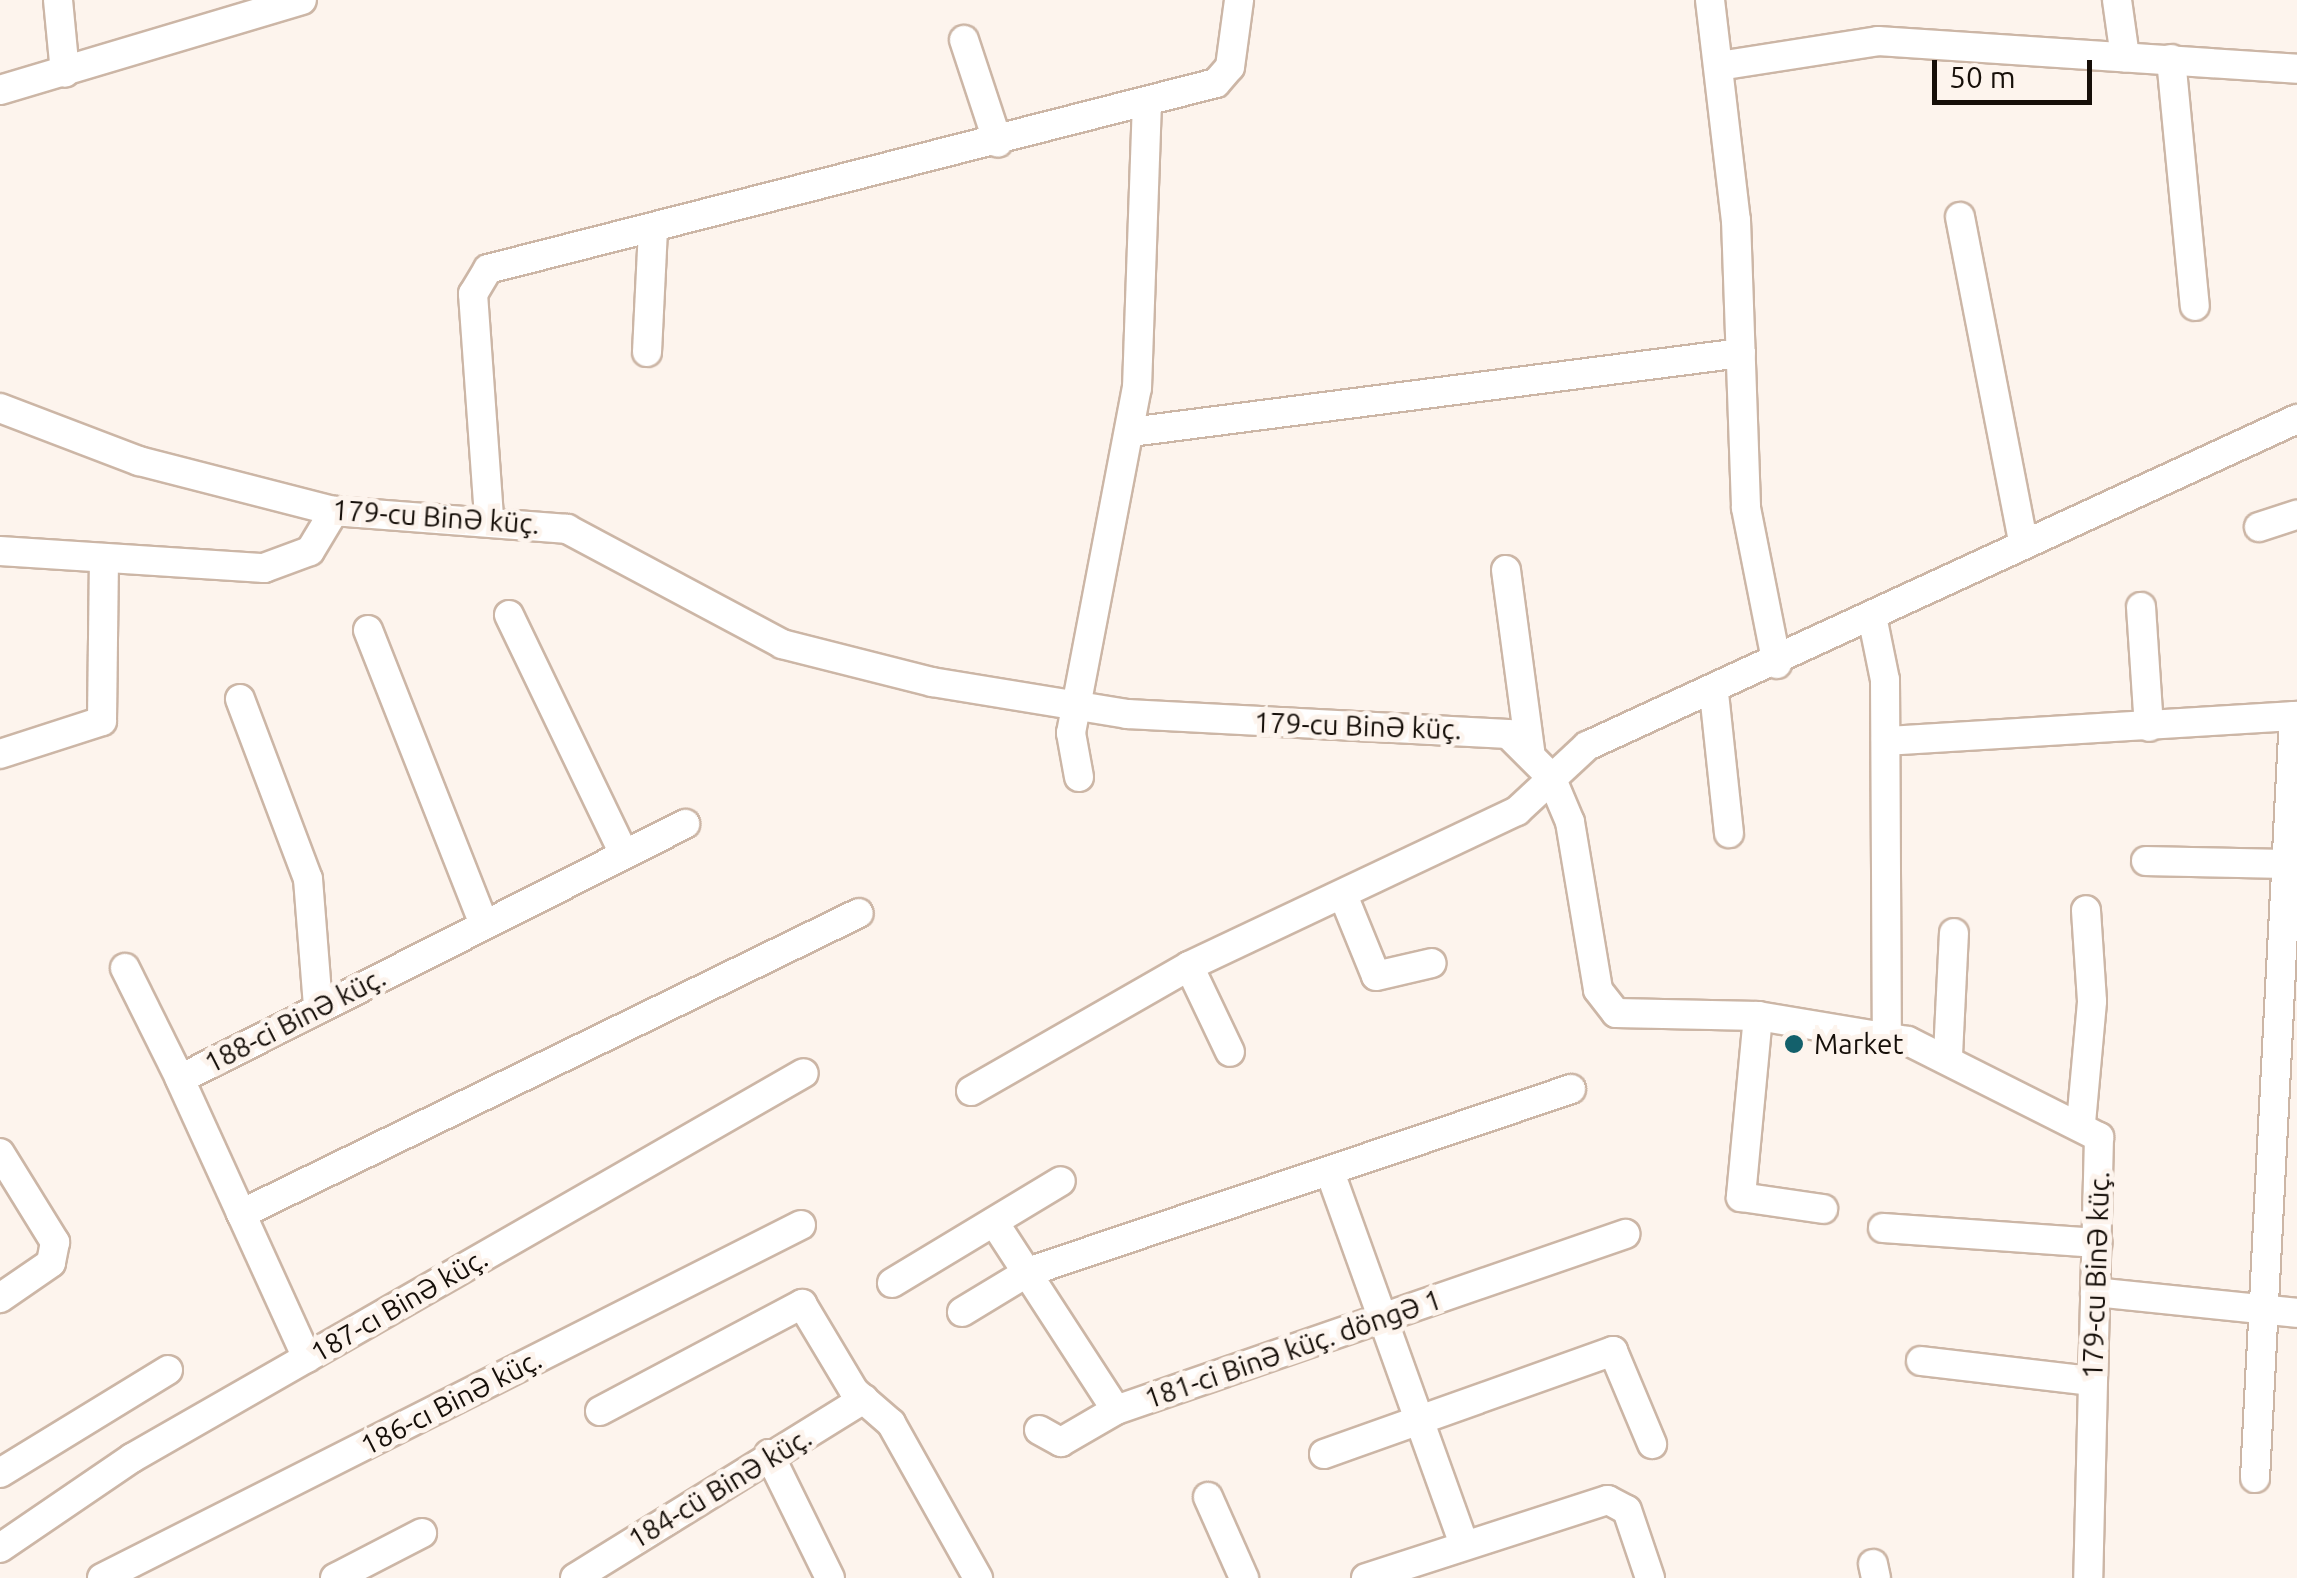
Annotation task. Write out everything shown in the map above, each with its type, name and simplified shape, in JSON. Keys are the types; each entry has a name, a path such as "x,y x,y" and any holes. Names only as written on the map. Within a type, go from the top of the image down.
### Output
{"street":[{"path":"58,0 66,73"},
{"path":"0,90 302,0"},
{"path":"1710,0 1719,66 1756,589 1777,664"},
{"path":"2116,0 2125,57"},
{"path":"489,516 477,279 504,263 653,230 998,143 1225,76 1248,2"},
{"path":"964,40 998,143"},
{"path":"1719,66 1878,42 2297,69"},
{"path":"2171,60 2195,306"},
{"path":"1079,777 1076,707 1130,432 1147,102"},
{"path":"1960,217 2022,542"},
{"path":"647,352 653,230"},
{"path":"1130,432 1741,354"},
{"name":"179-cu Binə küç.","path":"0,408 138,460 334,511 489,516 578,534 805,652 1076,707 1287,726 1480,730 1530,751 1551,777 1570,822 1604,1003 1632,1015 1758,1016 1887,1036 1948,1055 2029,1109 2081,1123 2101,1153 2091,1381 2088,1578"},
{"path":"971,1091 1189,966 1517,812 1588,746 1872,621 2022,542 2297,419"},
{"path":"0,551 264,568 310,552 334,511"},
{"path":"2259,527 2297,515"},
{"path":"0,754 102,721 104,558"},
{"path":"1506,570 1530,751"},
{"path":"2141,606 2149,727"},
{"path":"509,614 624,854"},
{"path":"1872,621 1886,741 1887,1036"},
{"path":"368,630 484,926"},
{"path":"1714,693 1728,834"},
{"path":"240,700 308,879 318,1007"},
{"path":"1886,741 2295,716 2284,864 2255,1478"},
{"name":"188-ci Binə küç.","path":"307,1358 180,1079 685,824"},
{"path":"2146,861 2284,864"},
{"path":"1343,895 1376,976 1432,963"},
{"path":"2081,1123 2092,1000 2086,910"},
{"path":"242,1214 859,913"},
{"path":"1948,1055 1954,933"},
{"path":"1189,966 1230,1052"},
{"path":"126,968 180,1079"},
{"path":"1758,1016 1741,1197 1823,1209"},
{"name":"187-cı Binə küç.","path":"0,1548 307,1358 804,1073"},
{"path":"962,1312 1028,1272 1331,1175 1571,1088"},
{"path":"0,1153 55,1242 51,1263 0,1298"},
{"path":"1331,1175 1464,1545"},
{"path":"892,1283 1061,1181"},
{"name":"181-ci Binə küç. döngə 1","path":"994,1222 1116,1410 1625,1234"},
{"name":"186-cı Binə küç.","path":"102,1578 801,1225"},
{"path":"1882,1228 2097,1243"},
{"path":"2095,1292 2297,1314"},
{"path":"600,1411 802,1304 864,1399 891,1423 978,1578"},
{"path":"1324,1454 1613,1351 1652,1444"},
{"path":"1921,1361 2091,1381"},
{"path":"0,1473 168,1370"},
{"name":"184-cü Binə küç.","path":"590,1573 770,1454 864,1399"},
{"path":"1039,1430 1061,1442 1116,1410"},
{"path":"770,1454 830,1578"},
{"path":"1208,1497 1244,1578"},
{"path":"1366,1578 1618,1501 1650,1578"},
{"path":"336,1578 422,1533"}],"place":[{"name":"Market","path":"1794,1044"}]}
